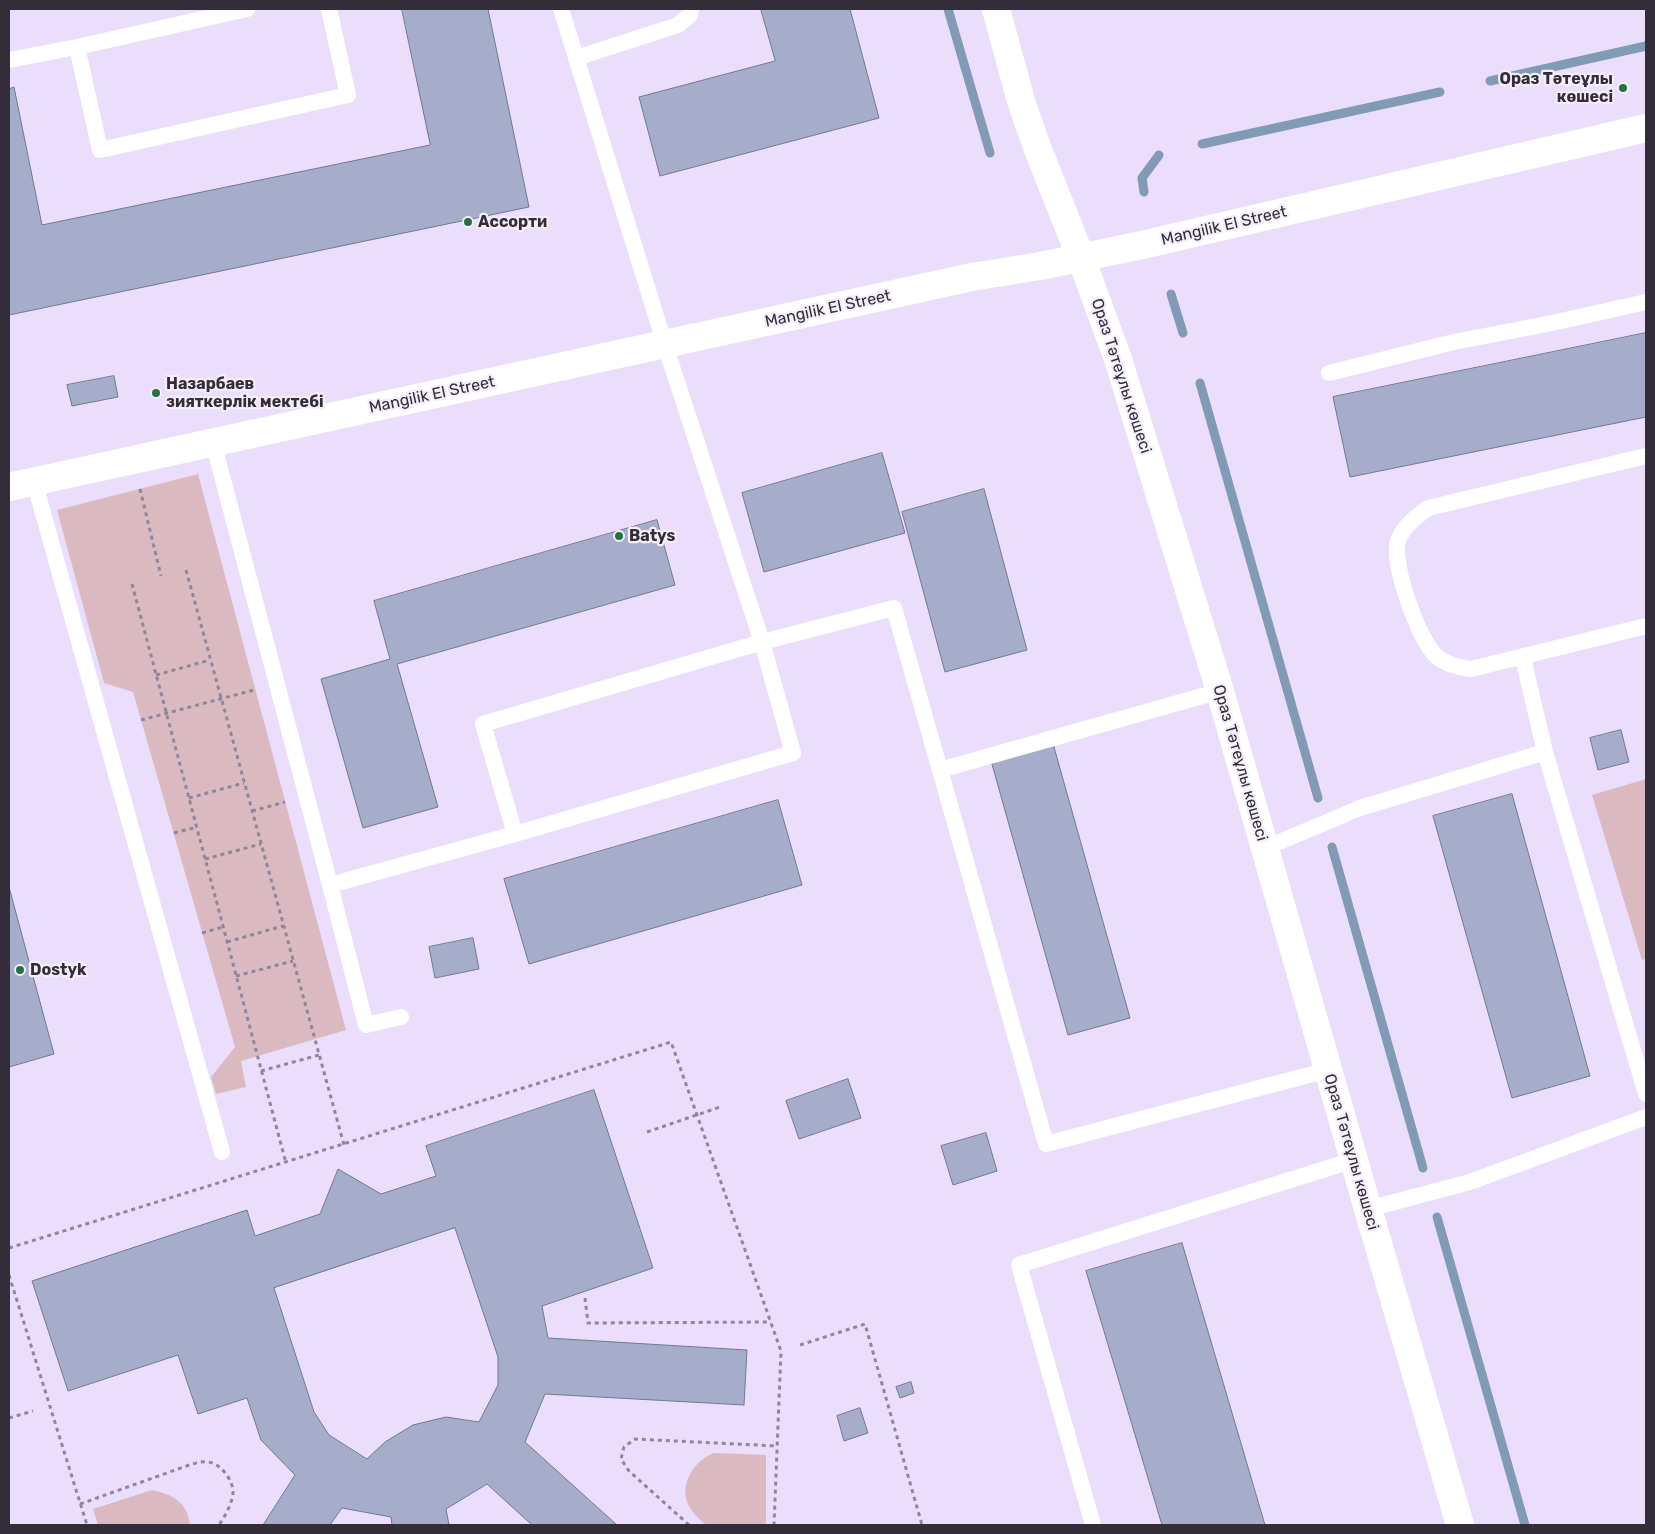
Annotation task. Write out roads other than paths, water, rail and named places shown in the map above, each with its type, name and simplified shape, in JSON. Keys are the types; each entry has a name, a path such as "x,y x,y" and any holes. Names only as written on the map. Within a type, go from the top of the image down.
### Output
{"street":[{"name":"Ораз Тәтеұлы көшесі","path":"996,9 1021,101 1037,147 1118,359 1220,691 1460,1525"},
{"name":"Mangilik El Street","path":"21,484 980,276 1142,245 1646,128"}],"lane":[{"path":"9,60 247,9"},
{"path":"77,46 100,150 348,95 329,9"},
{"path":"330,885 515,834 793,752 762,642 665,345 561,9"},
{"path":"576,58 678,25 690,15 691,9"},
{"path":"1329,373 1454,342 1646,302"},
{"path":"213,442 366,1025 401,1017"},
{"path":"1646,456 1428,508 1409,522 1398,540 1397,557 1413,617 1435,655 1448,665 1471,670 1646,626"},
{"path":"21,484 222,1152"},
{"path":"515,834 483,724 762,642 894,608 1046,1144 1328,1070"},
{"path":"1522,658 1545,752 1646,1094"},
{"path":"940,770 1220,691"},
{"path":"1265,848 1360,808 1545,752"},
{"path":"1368,1209 1470,1182 1646,1117"},
{"path":"1092,1525 1019,1265 1354,1160"}],"waterway":[{"path":"948,9 990,153"},
{"path":"1490,81 1646,46"},
{"path":"1202,144 1440,92"},
{"path":"1144,192 1142,178 1159,155"},
{"path":"1171,294 1183,333"},
{"path":"1200,383 1318,798"},
{"path":"1332,847 1423,1168"},
{"path":"1437,1217 1525,1525"}],"place":[{"name":"Ораз Тәтеұлы көшесі","path":"1623,88"},
{"name":"Ассорти","path":"468,222"},
{"name":"Назарбаев зияткерлік мектебі","path":"156,393"},
{"name":"Batys","path":"619,536"},
{"name":"Dostyk","path":"20,970"}]}
